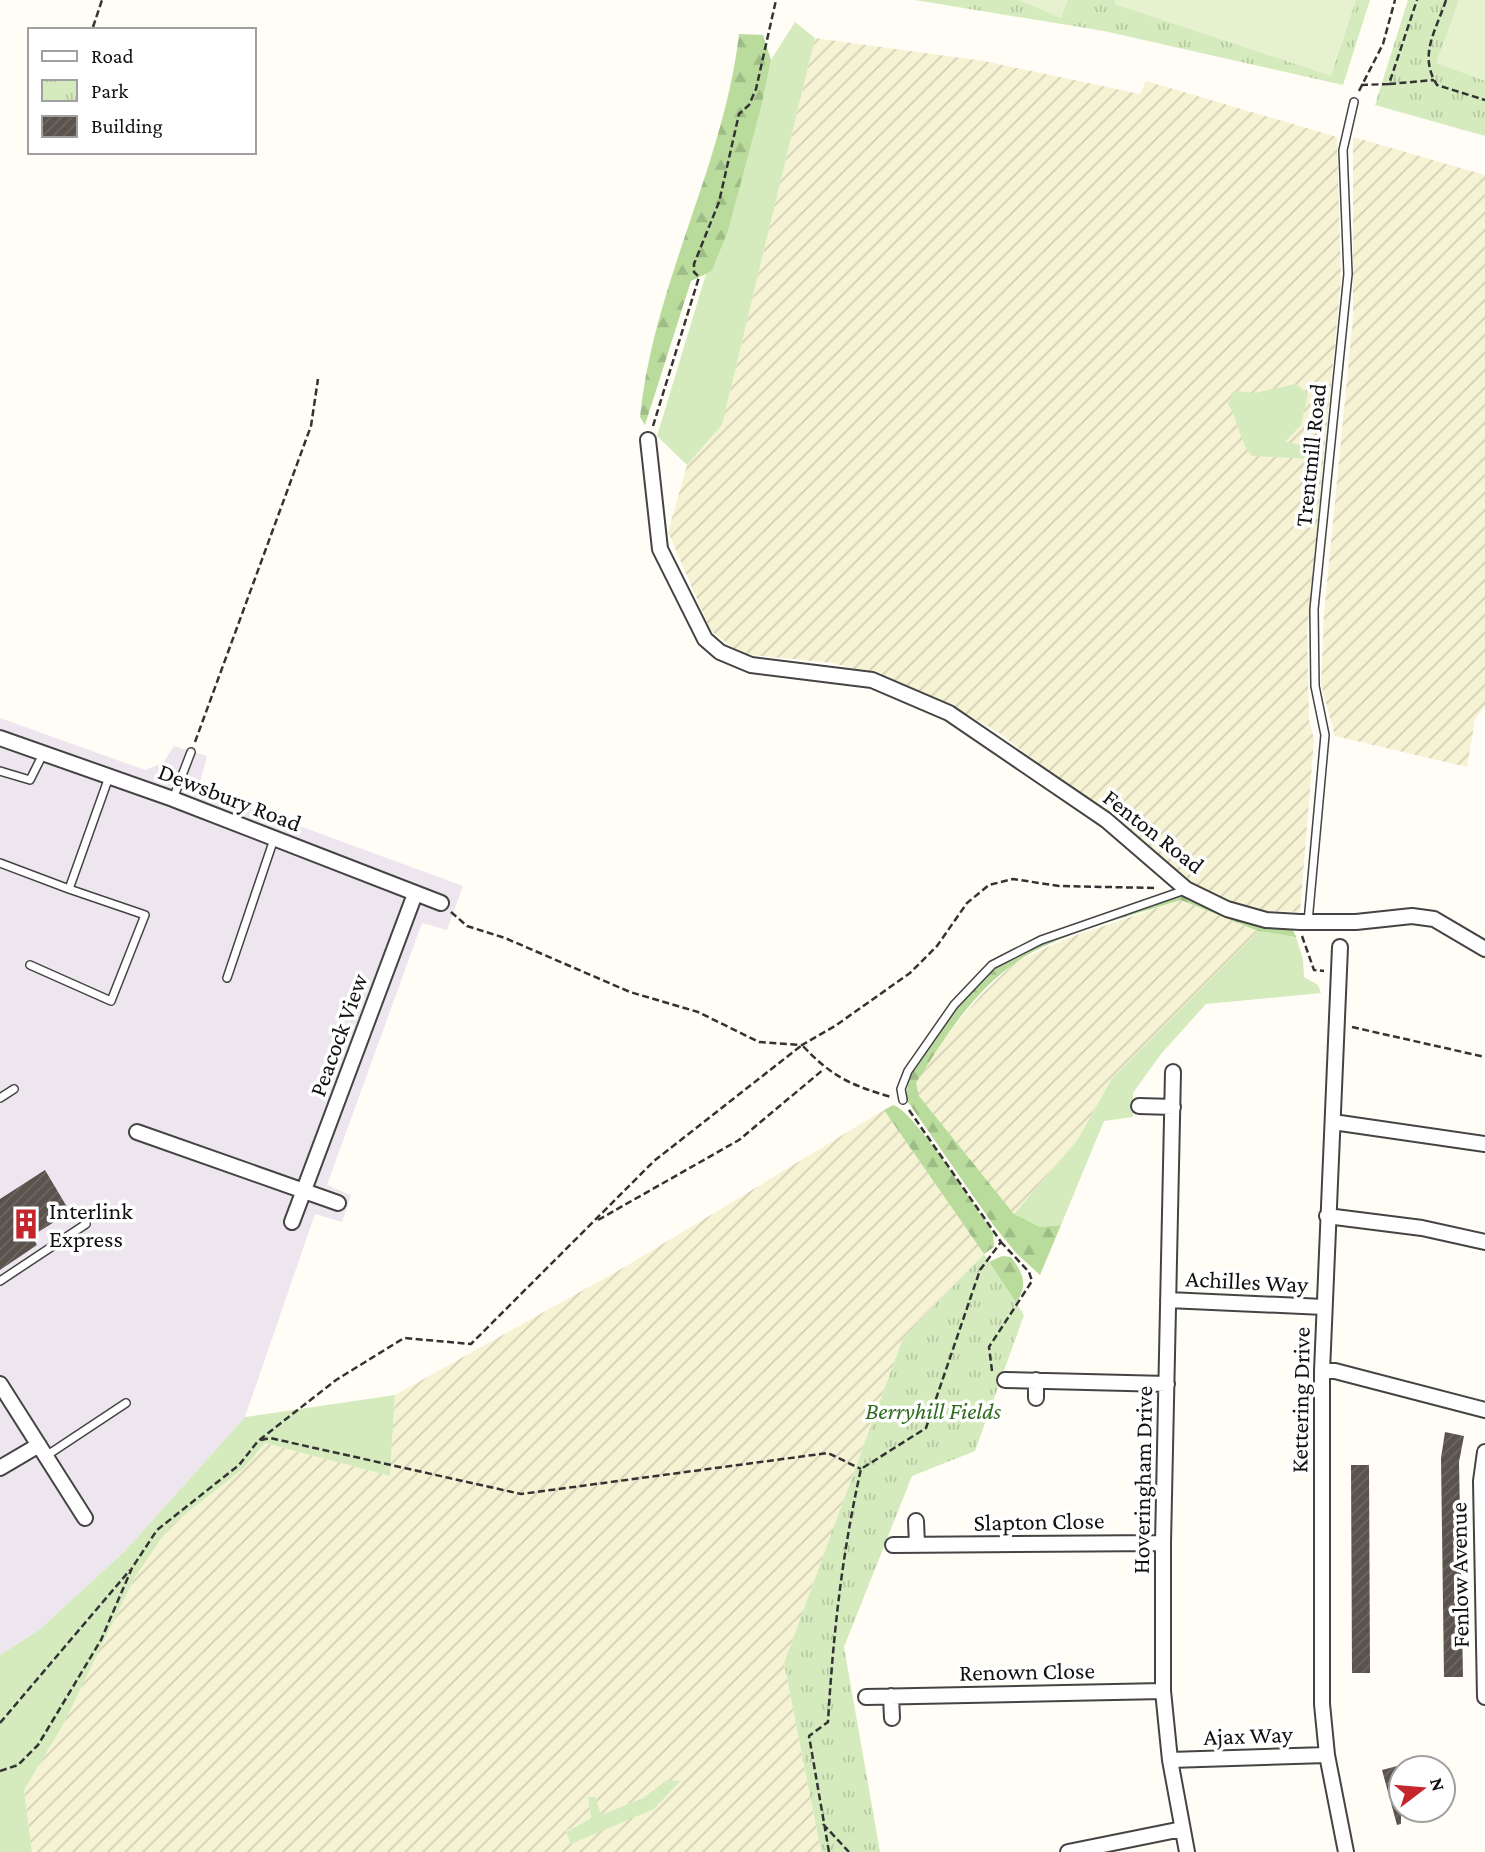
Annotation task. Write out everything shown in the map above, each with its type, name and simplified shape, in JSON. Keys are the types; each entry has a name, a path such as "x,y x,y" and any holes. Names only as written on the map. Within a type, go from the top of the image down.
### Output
{"street":[{"name":"Fenton Road","path":"648,440 660,549 705,639 720,652 751,665 872,680 949,713 1106,820 1186,889 1227,909 1266,920 1304,922 1356,922 1412,916 1434,919 1485,949"},
{"name":"Dewsbury Road","path":"0,738 173,799 441,904"},
{"name":"Peacock View","path":"292,1222 415,894"},
{"name":"Kettering Drive","path":"1340,947 1322,1371 1322,1704 1327,1755 1346,1852"},
{"name":"Hoveringham Drive","path":"1173,1072 1163,1543 1163,1691 1170,1760 1186,1852"},
{"path":"1139,1106 1173,1107"},
{"path":"1333,1122 1485,1144"},
{"path":"137,1132 338,1203"},
{"path":"1327,1216 1422,1228 1485,1242"},
{"name":"Achilles Way","path":"1168,1300 1324,1307"},
{"path":"1322,1371 1335,1371 1485,1410"},
{"path":"1005,1380 1167,1384"},
{"path":"1036,1380 1036,1398"},
{"path":"0,1384 85,1518"},
{"path":"0,1468 43,1450"},
{"name":"Fenlow Avenue","path":"1485,1452 1480,1481 1485,1697"},
{"path":"916,1521 917,1545"},
{"name":"Slapton Close","path":"893,1545 1163,1543"},
{"name":"Renown Close","path":"866,1696 1163,1691"},
{"path":"891,1696 892,1718"},
{"name":"Ajax Way","path":"1170,1760 1327,1755"},
{"path":"1068,1852 1182,1829"}],"lane":[{"name":"Trentmill Road","path":"1304,922 1325,735 1315,686 1314,610 1348,274 1343,150 1354,102"},
{"path":"173,799 191,752"},
{"path":"0,771 30,780 44,753"},
{"path":"69,889 109,776"},
{"path":"227,978 274,839"},
{"path":"0,863 145,915 111,1001 30,965"},
{"path":"902,1100 901,1089 914,1062 954,1005 992,965 1052,936 1186,889"},
{"path":"0,1098 14,1089"},
{"path":"0,1281 86,1224"},
{"path":"43,1450 126,1403"}],"path":[{"path":"93,27 102,0"},
{"path":"648,440 699,277 694,272 694,264 719,202 739,114 749,105 756,89 776,0"},
{"path":"1354,102 1383,44 1395,0"},
{"path":"1389,83 1417,0"},
{"path":"1446,0 1428,50 1428,71 1437,85 1485,100"},
{"path":"1362,85 1434,80"},
{"path":"191,752 311,426 318,379"},
{"path":"0,1723 132,1568 158,1530 239,1465 258,1441 336,1380 404,1338 471,1344 654,1161 802,1045 835,1026 910,973 937,946 967,903 989,885 1013,878 1059,886 1161,888"},
{"path":"441,904 467,926 505,938 630,992 698,1012 759,1042 802,1045 824,1069 854,1086 902,1100 1001,1242 1030,1272 1032,1281 989,1347 993,1375 1005,1380"},
{"path":"1304,922 1314,970 1339,972"},
{"path":"1337,1024 1485,1057"},
{"path":"595,1222 739,1140 824,1069"},
{"path":"829,1852 809,1736 828,1722 834,1625 850,1516 861,1469 926,1428 979,1269 1001,1242"},
{"path":"258,1441 270,1438 521,1494 828,1453 861,1469"},
{"path":"0,1770 18,1765 38,1745 101,1640 132,1568"},
{"path":"822,1822 849,1852"}],"shaded area":[{"path":"815,38 984,61 1140,94 1146,81 1337,137 1341,280 1307,632 1309,720 1314,739 1300,912 1250,910 1200,888 998,732 938,699 834,663 741,654 711,631 668,532 687,465 722,425"},
{"path":"1353,137 1485,175 1485,706 1475,719 1467,767 1335,736 1321,684 1324,613 1353,318"},
{"path":"0,718 145,770 163,763 174,746 207,756 200,783 207,792 463,886 447,930 422,923 327,1185 351,1195 342,1222 315,1214 245,1417 125,1551 39,1630 0,1655"},
{"path":"1181,900 1258,931 1112,1078 1078,1139 1014,1214 919,1096 915,1083 940,1043 982,994 1015,962 1068,938"},
{"path":"884,1110 984,1254 903,1338 784,1663 821,1852 32,1852 24,1790 63,1725 135,1577 170,1526 243,1469 265,1443 390,1476 395,1395 623,1268","holes":["667,1780 598,1832 571,1844 566,1831 591,1818 588,1797 601,1815 643,1798"]}],"green space":[{"path":"915,0 1370,0 1343,85 1104,31"},
{"path":"1018,0 1068,0 1061,18"},
{"path":"1116,0 1356,0 1331,76 1114,4"},
{"path":"1408,0 1485,0 1485,136 1375,105"},
{"path":"1459,0 1485,0 1485,81 1436,63"},
{"path":"795,22 815,38 722,425 687,465 657,436 706,274 712,271 728,231 771,60"},
{"path":"739,34 763,35 771,60 761,107 728,231 712,271 691,281 645,425 640,417 647,368 673,272 719,131"},
{"path":"1296,384 1308,394 1301,425 1285,442 1319,448 1325,453 1314,459 1252,456 1228,404 1234,391 1255,393"},
{"path":"1183,894 1291,926 1296,937 1258,931 1181,900 1050,943 1015,963 985,988 948,1034 916,1083 919,1096 1014,1214 1040,1227 1061,1225 1040,1275 1016,1253 994,1226 906,1099 913,1072 921,1056 971,991 1002,964 1075,929"},
{"path":"1258,931 1296,937 1303,959 1304,977 1318,985 1321,993 1206,1004 1161,1054 1133,1093 1133,1117 1104,1121 1061,1225 1040,1227 1014,1214 1078,1139 1112,1078"},
{"path":"893,1105 903,1111 930,1142 993,1233 994,1247 984,1254 884,1110"},
{"name":"Berryhill Fields","path":"984,1254 1024,1315 975,1451 912,1476 844,1647 880,1852 821,1852 784,1663 903,1338"},
{"path":"1002,1256 1011,1257 1023,1280 1022,1291 1016,1303 989,1262"},
{"path":"395,1395 390,1476 265,1443 243,1469 170,1526 135,1577 63,1725 24,1790 32,1852 0,1852 0,1655 39,1630 125,1551 245,1417"},
{"path":"667,1780 680,1781 654,1809 571,1844 566,1832 591,1818 588,1797 595,1797 601,1815 643,1798"}],"building":[{"name":"Interlink Express","path":"45,1170 70,1212 32,1236 37,1245 0,1270 0,1199"},
{"path":"1445,1432 1464,1436 1459,1462 1463,1677 1444,1677 1441,1458"},
{"path":"1351,1465 1369,1465 1370,1673 1352,1673"},
{"path":"1387,1769 1387,1788 1382,1770"}],"place":[{"name":"Interlink Express","path":"26,1224"}]}
